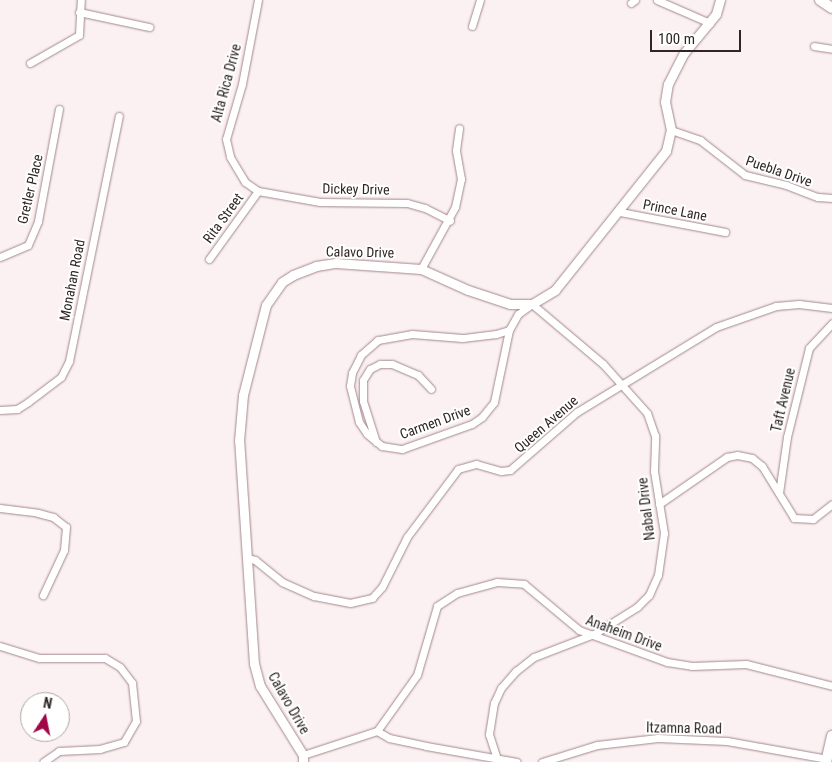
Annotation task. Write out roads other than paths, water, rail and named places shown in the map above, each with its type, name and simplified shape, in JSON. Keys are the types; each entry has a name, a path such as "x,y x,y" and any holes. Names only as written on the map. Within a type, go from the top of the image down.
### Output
{"main road":[{"path":"820,0 832,8"},
{"path":"827,761 832,736"}],"street":[{"path":"30,63 79,34 81,0"},
{"name":"Alta Rica Drive","path":"258,0 242,84 226,139 236,170 245,182 258,191"},
{"path":"472,26 480,0"},
{"path":"657,0 710,23"},
{"path":"532,304 564,282 666,151 671,130 665,102 668,84 684,53 710,23 720,0"},
{"path":"79,12 149,27"},
{"path":"814,46 832,49"},
{"name":"Gretler Place","path":"0,257 28,245 38,221 59,109"},
{"name":"Monahan Road","path":"0,410 22,407 61,377 69,361 119,116"},
{"path":"421,269 450,221 461,179 456,150 459,128"},
{"name":"Puebla Drive","path":"671,130 700,140 745,175 772,180 818,197 832,198"},
{"name":"Dickey Drive","path":"258,191 320,202 407,203 450,221"},
{"name":"Rita Street","path":"209,259 258,191"},
{"name":"Prince Lane","path":"620,212 725,232"},
{"name":"Calavo Drive","path":"303,759 260,686 254,664 246,558 240,411 266,305 282,282 316,266 358,263 421,269 496,301 532,304"},
{"name":"Carmen Drive","path":"376,442 392,448 410,447 482,418 494,402 508,330 518,314 532,304"},
{"name":"Nabal Drive","path":"497,760 490,745 490,717 496,696 507,680 534,657 594,634 637,607 652,589 660,567 664,533 654,471 654,436 644,409 623,383 532,304"},
{"name":"Queen Avenue","path":"246,558 304,593 350,603 372,598 382,587 407,537 455,472 476,464 501,471 510,470 576,412 658,364 699,335 747,315 792,304 832,308"},
{"name":"Taft Avenue","path":"779,493 789,428 809,348 832,323"},
{"path":"376,442 359,422 350,386 352,373 361,355 378,340 396,335 474,338 508,330"},
{"path":"376,442 363,401 363,380 370,369 380,364 392,364 418,376 431,389"},
{"path":"659,504 727,458 737,455 759,463 779,493 788,513 802,521 816,518 832,504"},
{"path":"0,508 53,517 66,528 64,550 43,595"},
{"name":"Anaheim Drive","path":"377,731 417,675 432,615 440,602 449,596 497,582 519,582 579,630 677,664 746,664 832,686"},
{"path":"0,646 39,658 105,658 120,667 132,683 137,716 133,731 124,742 100,748 59,751 43,762"},
{"path":"303,759 377,731 390,738 497,760 517,762"},
{"name":"Itzamna Road","path":"542,762 597,745 658,738 727,741 827,761"}]}
